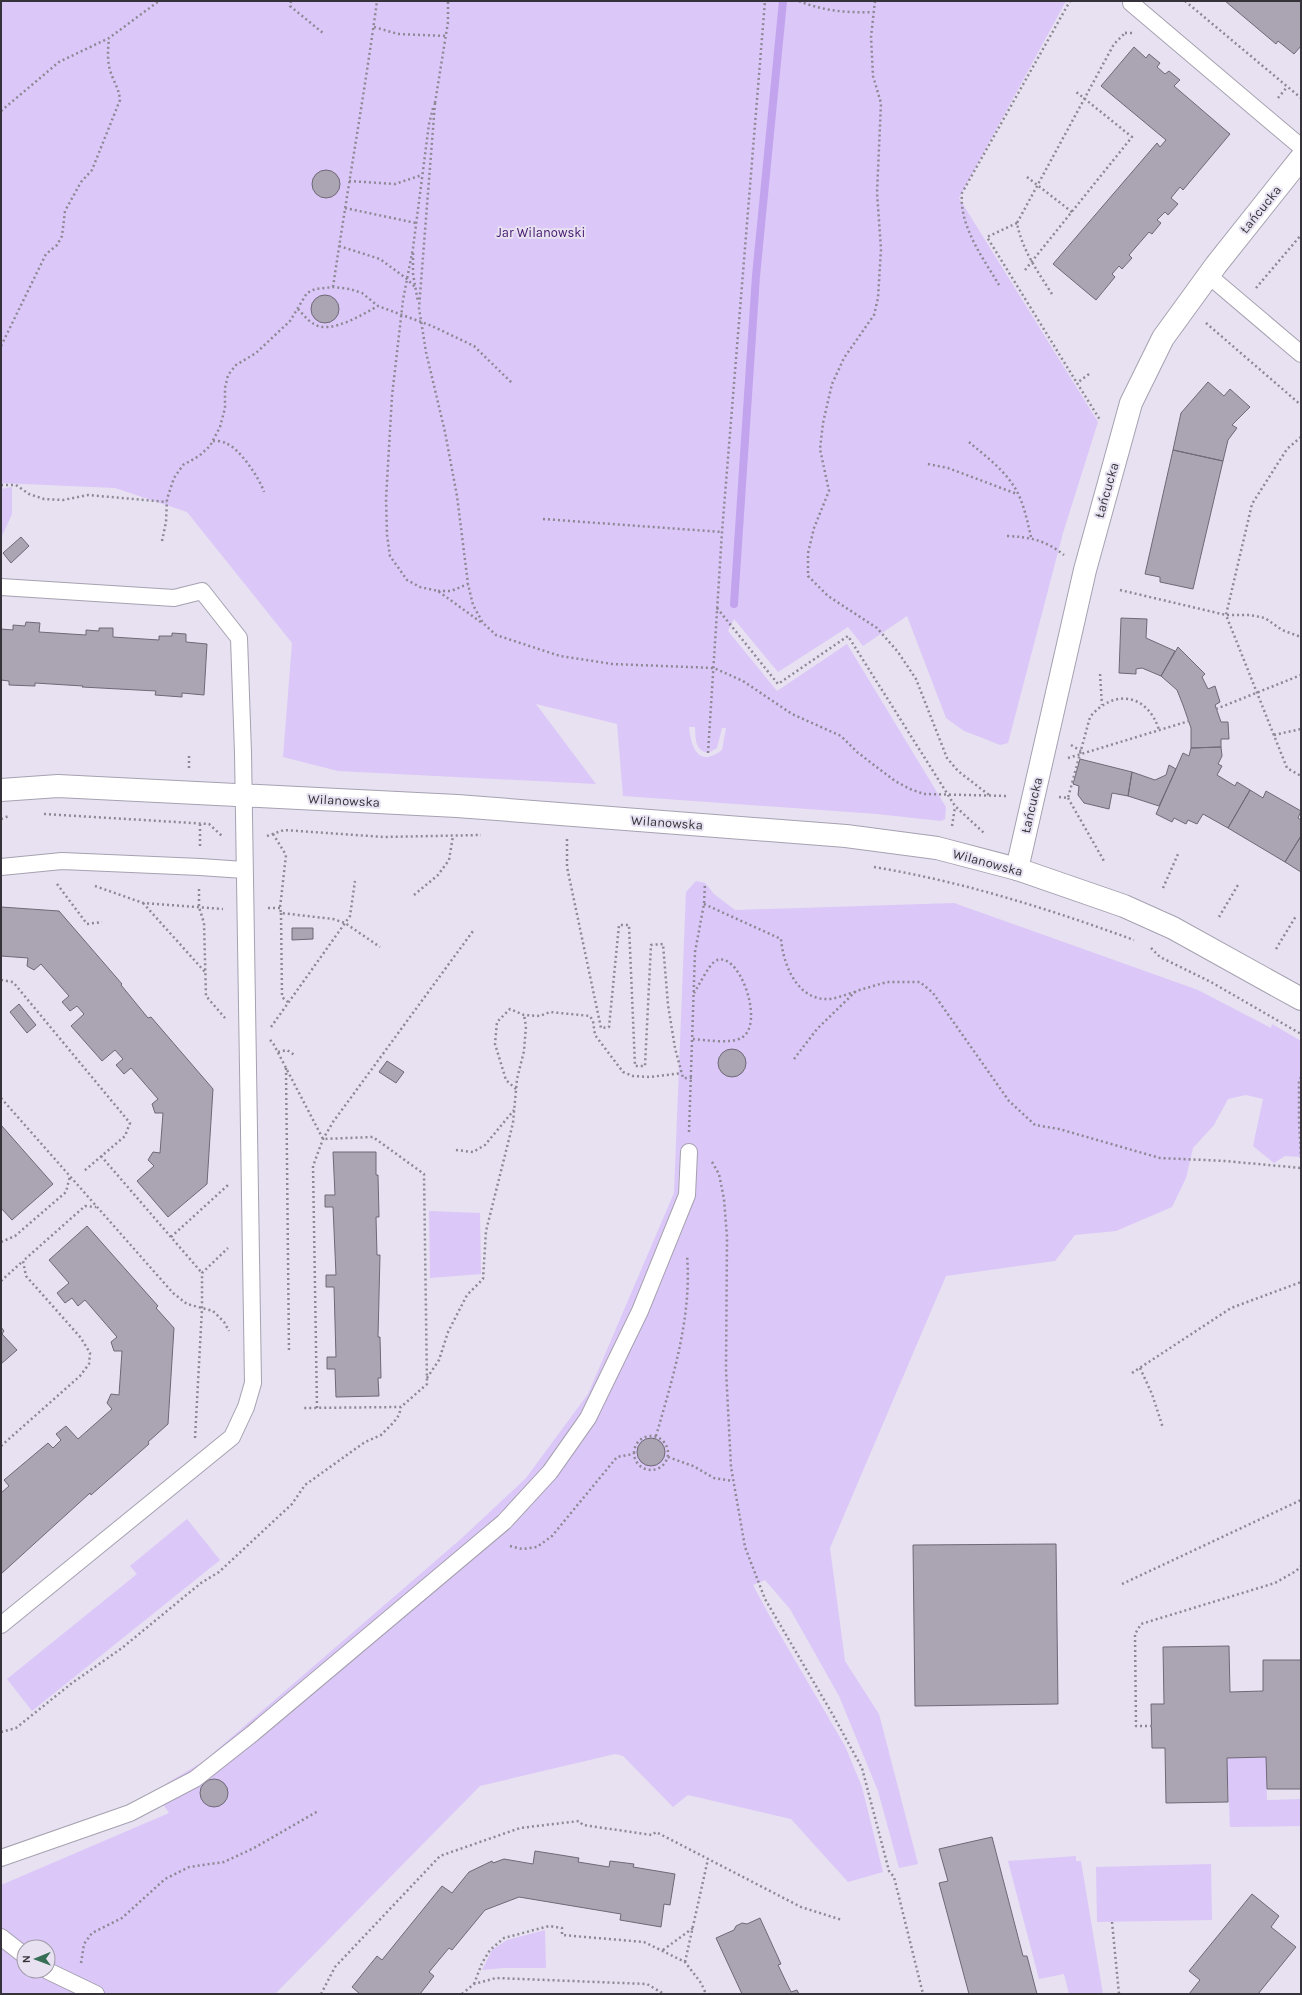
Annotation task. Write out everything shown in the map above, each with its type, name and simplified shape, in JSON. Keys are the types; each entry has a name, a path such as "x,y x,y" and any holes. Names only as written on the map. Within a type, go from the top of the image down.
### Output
{"street":[{"name":"Łańcucka","path":"1017,869 1084,570 1131,403 1163,338 1208,275 1301,158"},
{"name":"Wilanowska","path":"1,790 58,786 457,806 846,836 937,848 1017,869 1124,906 1174,928 1301,999"}],"lane":[{"path":"1137,8 1301,147"},
{"path":"1208,275 1301,354"},
{"path":"1,587 174,598 202,591 239,638 253,1361 253,1383 246,1407 232,1437 1,1625"},
{"path":"1,867 62,861 244,870"},
{"path":"1,1858 130,1813 195,1779 252,1734 504,1522 550,1472 588,1418 640,1311 687,1195 689,1152"},
{"path":"1,1937 16,1949"},
{"path":"56,1974 96,1994"}],"path":[{"path":"1,112 59,62 109,38 160,1"},
{"path":"291,1 290,6 323,33"},
{"path":"333,287 349,181 363,106 377,1"},
{"path":"419,308 435,103 446,36 448,1"},
{"path":"708,753 722,532 764,1"},
{"path":"799,1 820,9 854,13 874,12"},
{"path":"875,1 871,37 873,76 881,103 877,193 881,249 878,298 874,316 844,358 832,384 823,423 820,449 827,476 829,492 814,528 808,553 808,576 828,596 877,628 898,652 916,679 948,758 958,771 990,795"},
{"path":"999,285 973,242 961,201 962,193 1070,1"},
{"path":"1185,1 1301,98"},
{"path":"1122,435 1100,420 986,237 1017,223 1114,44 1137,8"},
{"path":"374,27 398,34 446,36"},
{"path":"1,346 46,254 57,245 62,236 65,211 81,182 92,170 120,100 120,91 110,72 108,59 109,38"},
{"path":"1025,270 1132,137 1075,90"},
{"path":"435,103 428,124 413,248 402,300 402,315 392,396 386,499 388,548 397,568 406,580 420,587 438,591 451,591 468,584"},
{"path":"349,181 395,184 422,176"},
{"path":"1027,177 1072,212"},
{"path":"345,208 416,223"},
{"path":"1017,223 1020,237 1032,261 1052,294"},
{"path":"1255,289 1301,235"},
{"path":"339,246 380,259 416,287"},
{"path":"413,248 416,287 421,322 454,482 468,584 473,605 483,623"},
{"path":"162,541 167,502 174,478 183,465 200,456 210,446 220,428 228,375 236,365 256,353 290,321 307,293 315,289 333,287 350,289 362,293 378,306 421,322 474,346 512,383"},
{"path":"298,309 314,325 327,329 359,317 378,306"},
{"path":"1077,383 1089,374"},
{"path":"1301,437 1287,450 1252,504 1226,615 1287,768 1301,776"},
{"path":"213,441 226,443 241,455 261,484 264,492"},
{"path":"969,442 993,463 1014,485 1025,512 1031,537"},
{"path":"928,464 948,468 1017,494"},
{"path":"1,485 16,485 29,494 44,499 63,500 88,495 167,502"},
{"path":"543,519 722,532"},
{"path":"1007,536 1031,537 1047,544 1063,554 1070,563 1084,570"},
{"path":"1120,590 1226,615 1250,615 1265,618 1282,630 1301,636"},
{"path":"438,591 483,623 496,635 560,656 612,664 714,668 743,681 792,714 841,736 857,752 895,781 910,790 924,794 947,793 1034,795"},
{"path":"717,608 778,684 848,636 955,806 984,832"},
{"path":"1100,674 1102,705"},
{"path":"1216,709 1301,676"},
{"path":"1104,861 1067,798 1090,717 1102,705 1118,698 1129,699 1140,703 1152,714 1159,730"},
{"path":"1072,757 1189,721"},
{"path":"1274,735 1301,729"},
{"path":"952,827 955,806"},
{"path":"40,814 209,824 224,839 243,840 257,840 284,830 384,837 488,835"},
{"path":"200,823 199,907 204,923 206,996 228,1021"},
{"path":"273,834 286,855 280,908 282,913 282,997 288,1002"},
{"path":"414,894 438,875 449,860 453,836"},
{"path":"575,838 567,837 567,867 601,1028 609,1027 619,925 629,925 635,1066 645,1066 651,944 663,944 668,1005 675,1048 683,1078 692,1078"},
{"path":"1163,888 1178,854"},
{"path":"867,866 920,875 991,892 1056,912 1136,941"},
{"path":"53,879 87,924 102,922"},
{"path":"268,1030 350,916 354,881"},
{"path":"705,883 704,904 695,952 689,1152 707,1153 719,1174 724,1199 728,1277 726,1370 733,1481 745,1547 765,1599 829,1708 862,1768 889,1871 894,1877 923,1994"},
{"path":"92,885 143,903 217,909"},
{"path":"1219,917 1238,885"},
{"path":"143,903 205,972"},
{"path":"704,904 781,939 783,957 796,983 812,997 826,1000 887,982 920,982 933,994 1009,1101 1035,1125 1059,1129 1160,1158 1301,1168"},
{"path":"282,913 333,919 345,923 380,947"},
{"path":"1276,949 1296,916"},
{"path":"317,1408 313,1166 323,1139 333,1122 473,931"},
{"path":"1150,946 1160,957 1211,982 1301,1034"},
{"path":"692,1039 734,1041 742,1038 749,1031 751,1021 748,992 737,968 727,962 721,960 714,962 694,993"},
{"path":"1,980 13,982 130,1123 126,1136 84,1171"},
{"path":"794,1059 817,1030 856,991"},
{"path":"516,1089 506,1080 495,1044 497,1022 510,1009 524,1015 540,1016 550,1012 590,1016 593,1021 595,1035 623,1072 633,1076 650,1077 682,1073"},
{"path":"427,1379 439,1360 448,1332 467,1295 483,1278 486,1231 513,1124 516,1089 524,1050 526,1026 524,1015"},
{"path":"265,1035 273,1043 323,1139"},
{"path":"278,1052 287,1050 296,1056"},
{"path":"286,1067 289,1353"},
{"path":"1301,1077 1299,1082 1299,1120 1301,1158"},
{"path":"1,1098 173,1293 187,1304 213,1311 224,1322 233,1336"},
{"path":"456,1150 473,1152 485,1145 514,1110"},
{"path":"303,1408 400,1407 427,1384 424,1174 373,1136 323,1139"},
{"path":"101,1156 202,1273 202,1309 194,1445"},
{"path":"1,1242 16,1236 66,1192 70,1176"},
{"path":"171,1237 229,1184 230,1191"},
{"path":"1,1280 85,1206 97,1207"},
{"path":"202,1273 230,1246"},
{"path":"1,1446 80,1376 89,1364 90,1353 81,1338 26,1276 23,1261"},
{"path":"656,1436 681,1340 689,1278"},
{"path":"1132,1373 1230,1308 1301,1282"},
{"path":"1140,1368 1152,1394 1163,1428"},
{"path":"1,1732 16,1728 72,1683 122,1648 201,1583 219,1572 292,1504 305,1485 365,1442 381,1435 399,1415 400,1407"},
{"path":"648,1436 656,1436 663,1440 667,1446 668,1457 662,1467 655,1471 647,1471 640,1467 635,1461 635,1446 640,1439 648,1436"},
{"path":"494,1531 512,1547 522,1549 536,1547 552,1536 617,1457 634,1454"},
{"path":"668,1457 693,1466 714,1478 733,1481"},
{"path":"1122,1584 1301,1500"},
{"path":"1152,1726 1136,1726 1135,1634 1141,1624 1275,1583 1296,1571 1301,1566"},
{"path":"74,1984 80,1969 84,1944 92,1933 122,1918 165,1879 189,1867 224,1862 254,1848 318,1811"},
{"path":"321,1994 335,1966 440,1856 520,1828 579,1821 583,1825 652,1835 656,1832 801,1907 842,1920"},
{"path":"685,1962 708,1859"},
{"path":"1112,1922 1119,1994"},
{"path":"474,1984 482,1963 490,1950 504,1938 549,1926 562,1928 562,1935 644,1942 685,1962 701,1983 706,1994"},
{"path":"662,1950 693,1928"},
{"path":"462,1994 474,1984 496,1978 647,1984 664,1994"}],"green space":[{"name":"Jar Wilanowski","path":"1,1 1066,1 959,198 1098,422 1063,533 1008,743 1000,745 964,731 946,718 907,616 863,646 848,627 778,672 734,619 728,631 777,691 847,644 946,807 945,819 941,821 877,814 623,796 617,724 536,704 596,784 338,771 283,757 292,643 187,512 115,488 1,483","holes":["689,727 695,727 698,746 700,749 708,753 717,748 722,728 726,728 722,750 707,757 698,753 694,748"]},
{"path":"12,487 12,514 1,538 1,489"},
{"path":"696,881 705,883 714,894 735,910 954,903 1198,990 1271,1028 1272,1024 1301,1041 1301,1157 1285,1156 1274,1163 1253,1146 1263,1099 1246,1095 1228,1099 1214,1125 1193,1148 1186,1178 1172,1207 1116,1231 1075,1235 1055,1261 946,1276 830,1548 845,1661 879,1714 918,1864 899,1868 878,1791 839,1696 790,1609 765,1580 753,1585 775,1626 845,1746 862,1787 883,1872 848,1882 791,1819 688,1795 673,1807 623,1756 615,1754 480,1786 275,1994 1,1994 1,1885 169,1813 154,1791 204,1761 462,1538 526,1478 588,1394 674,1193 686,892"},
{"path":"429,1211 480,1213 481,1274 430,1278"},
{"path":"187,1519 220,1560 32,1711 7,1679 137,1574 130,1566"},
{"path":"1266,1757 1267,1800 1301,1799 1301,1826 1230,1827 1227,1758"},
{"path":"1076,1856 1076,1861 1081,1861 1103,1994 1069,1994 1064,1974 1039,1979 1008,1861"},
{"path":"1211,1864 1212,1920 1097,1922 1096,1867"},
{"path":"545,1930 546,1968 503,1968 482,1970 492,1950 507,1940"}],"building":[{"path":"1225,1 1301,1 1301,46 1294,54 1278,41 1276,44"},
{"path":"1134,47 1146,58 1149,54 1160,63 1157,67 1165,74 1169,71 1180,80 1174,86 1230,134 1183,190 1180,187 1171,198 1178,204 1168,215 1165,212 1157,220 1161,223 1152,234 1149,232 1129,255 1132,258 1122,269 1119,266 1112,274 1115,277 1096,300 1053,264 1157,143 1160,147 1166,140 1101,86"},
{"path":"326,170 336,174 340,184 336,194 326,198 316,194 312,184 316,174"},
{"path":"325,295 335,299 339,309 335,319 325,323 315,319 311,309 315,299"},
{"path":"1208,382 1224,396 1230,389 1250,407 1232,425 1237,428 1228,440 1223,461 1173,450 1181,413"},
{"path":"1173,450 1223,461 1193,589 1160,582 1160,577 1145,574"},
{"path":"21,537 29,546 11,563 3,553"},
{"path":"1121,618 1147,619 1146,638 1175,651 1161,676 1142,668 1136,669 1136,674 1119,673"},
{"path":"26,622 40,623 39,632 86,635 86,630 99,631 99,628 113,628 113,637 159,640 159,636 172,636 172,633 186,634 186,642 207,644 204,695 182,693 182,697 155,695 156,691 35,683 35,686 9,685 9,681 1,680 1,629 13,630 13,625 25,626"},
{"path":"1178,647 1205,674 1202,677 1208,689 1215,686 1220,702 1215,705 1221,722 1228,722 1229,739 1221,739 1221,747 1191,748 1191,728 1177,690 1161,676"},
{"path":"1221,747 1222,756 1218,764 1222,766 1217,775 1235,786 1237,782 1250,790 1228,828 1203,814 1197,824 1188,820 1186,824 1174,818 1172,822 1156,814 1183,753 1189,756 1191,748"},
{"path":"1080,759 1132,772 1128,796 1112,793 1109,809 1084,803 1078,795 1079,786 1073,784"},
{"path":"1169,765 1176,769 1159,806 1128,796 1132,772 1155,780 1166,775"},
{"path":"1250,790 1263,798 1266,791 1301,811 1298,818 1301,820 1301,836 1285,862 1228,828"},
{"path":"1301,836 1301,872 1285,862"},
{"path":"1,907 59,911 122,984 121,985 148,1018 151,1017 213,1089 207,1184 168,1217 137,1181 154,1166 148,1160 153,1152 160,1153 163,1113 155,1113 152,1104 158,1099 131,1068 124,1074 116,1065 123,1059 115,1050 102,1061 71,1026 84,1014 77,1006 70,1011 62,1002 69,996 41,964 34,970 27,966 28,958 1,956"},
{"path":"292,928 313,928 313,939 292,940"},
{"path":"19,1004 36,1025 27,1033 10,1012"},
{"path":"732,1049 742,1053 746,1063 742,1073 732,1077 722,1073 718,1063 722,1053"},
{"path":"387,1061 404,1072 396,1083 379,1072"},
{"path":"1,1125 53,1184 12,1220 1,1208"},
{"path":"333,1152 376,1152 379,1217 376,1217 377,1255 380,1255 378,1337 380,1337 381,1378 378,1378 379,1396 336,1397 335,1369 327,1369 327,1357 336,1357 334,1287 326,1287 326,1275 336,1275 333,1207 325,1207 325,1195 335,1195"},
{"path":"87,1226 158,1306 156,1308 174,1328 168,1424 148,1442 149,1444 91,1495 90,1493 1,1574 1,1493 9,1486 4,1480 48,1443 53,1448 61,1440 56,1434 66,1426 78,1439 112,1409 107,1403 111,1394 119,1395 122,1351 114,1351 111,1342 117,1337 85,1300 78,1306 72,1298 65,1303 57,1293 69,1283 49,1260"},
{"path":"1,1327 4,1331 2,1334 17,1350 1,1364"},
{"path":"651,1438 661,1442 665,1452 661,1462 651,1466 641,1462 637,1452 641,1442"},
{"path":"1056,1544 1058,1704 915,1706 913,1545"},
{"path":"1229,1646 1230,1692 1263,1691 1263,1660 1301,1660 1301,1789 1267,1789 1266,1757 1227,1758 1228,1802 1166,1803 1165,1748 1152,1748 1151,1704 1164,1704 1163,1647"},
{"path":"214,1779 224,1783 228,1793 224,1803 214,1807 204,1803 200,1793 204,1783"},
{"path":"992,1837 1023,1956 1027,1956 1037,1994 969,1994 939,1883 948,1881 939,1849"},
{"path":"535,1851 579,1858 578,1862 609,1867 610,1861 634,1864 633,1867 675,1874 670,1905 664,1904 661,1927 620,1920 621,1914 519,1897 485,1910 452,1950 449,1948 429,1972 434,1976 420,1994 360,1994 352,1987 377,1956 382,1960 442,1886 452,1893 469,1872 492,1861 493,1863 504,1859 533,1864"},
{"path":"1252,1894 1279,1916 1271,1927 1296,1947 1258,1994 1189,1994 1200,1980 1189,1971"},
{"path":"760,1918 781,1964 778,1965 791,1992 797,1990 799,1994 742,1994 716,1938 734,1930 736,1926 742,1923 747,1924"}],"waterway":[{"path":"734,604 756,276 783,1"}]}
